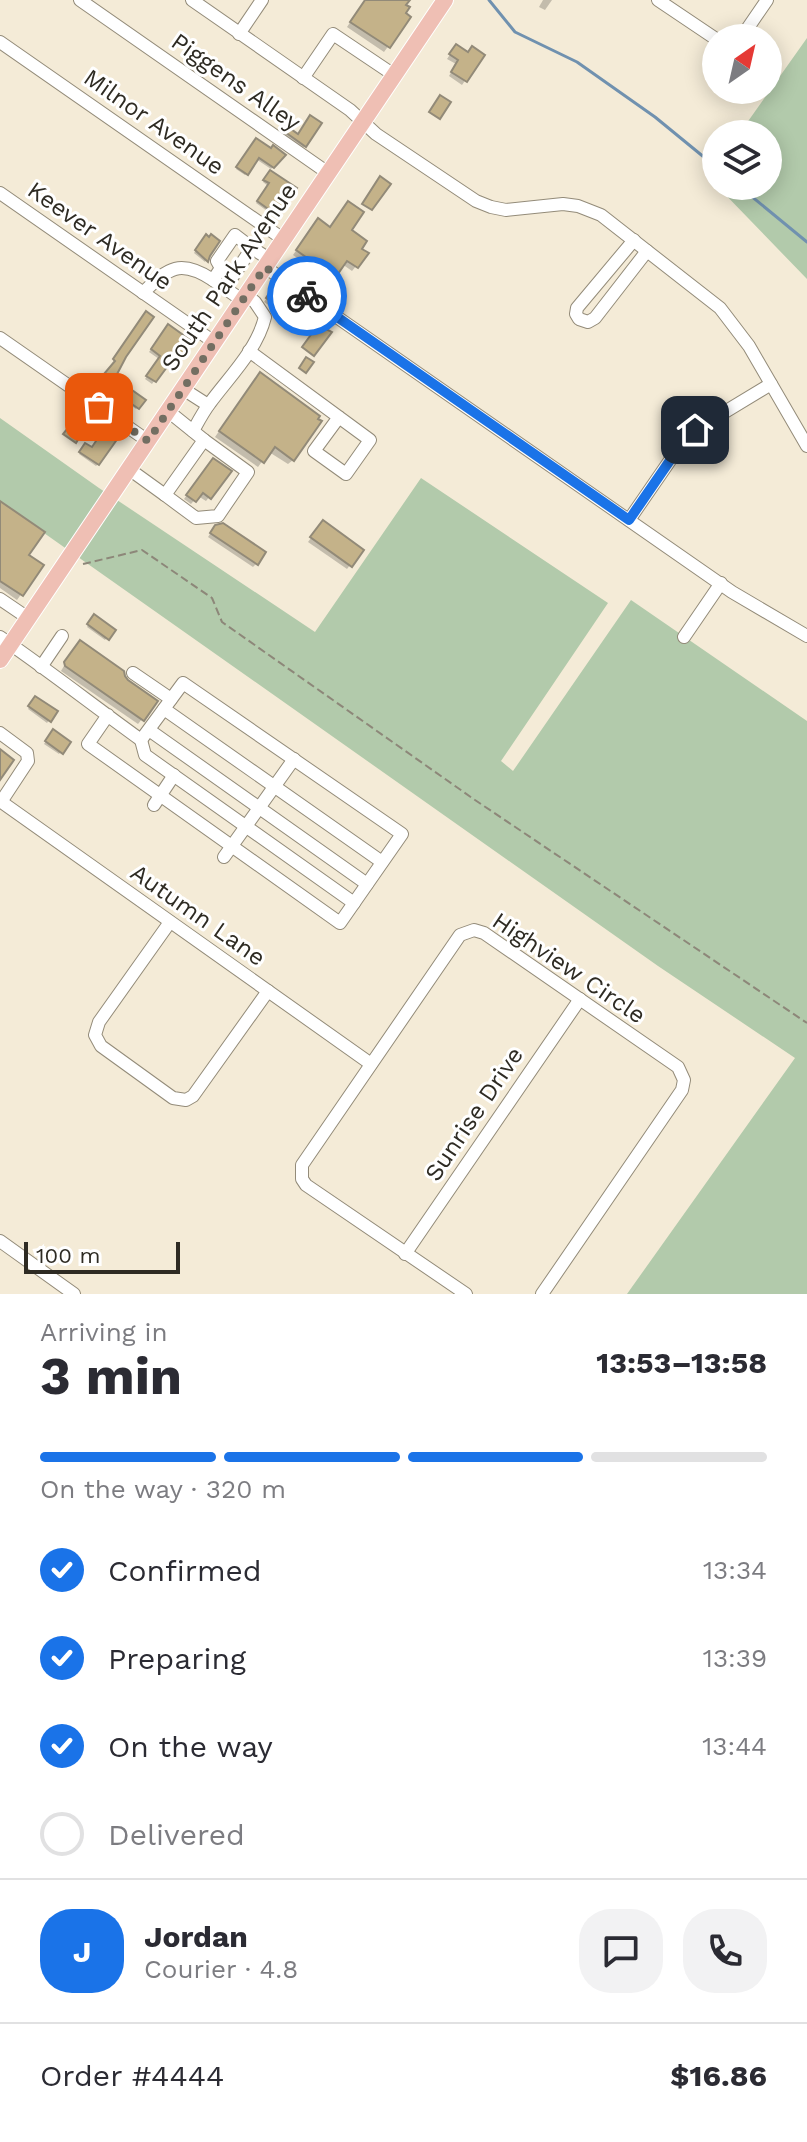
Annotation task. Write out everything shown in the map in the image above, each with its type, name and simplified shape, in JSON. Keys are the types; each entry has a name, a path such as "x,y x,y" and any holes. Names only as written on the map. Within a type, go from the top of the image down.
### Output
{"main road":[{"name":"South Park Avenue","path":"0,660 5,641 28,618 445,0"}],"street":[{"name":"Piggens Alley","path":"80,0 328,173"},
{"path":"192,0 350,110 376,134 476,201 506,210 547,205 578,206 601,215 720,308 736,326 807,446"},
{"path":"239,34 262,0"},
{"path":"658,0 702,30"},
{"path":"751,24 767,0"},
{"path":"303,78 333,34 394,75"},
{"name":"Milnor Avenue","path":"0,42 283,239"},
{"name":"Keever Avenue","path":"0,193 214,342"},
{"path":"246,295 233,276 217,261 249,216"},
{"path":"235,235 267,263 629,520 721,583 807,636"},
{"path":"634,240 577,308 579,319 588,322 595,318 647,251"},
{"path":"233,276 252,248"},
{"path":"143,293 167,270 192,268 246,295 265,317 249,351 208,405 193,431"},
{"path":"213,280 221,268"},
{"path":"0,338 148,441"},
{"path":"249,351 339,417 370,440 346,474 314,451 339,417"},
{"path":"629,520 682,443 695,430 771,384"},
{"path":"183,389 208,405"},
{"path":"129,469 196,518 218,516 248,472 168,411"},
{"path":"165,495 204,440"},
{"path":"684,637 721,583"},
{"path":"0,599 28,618"},
{"path":"41,667 62,636"},
{"path":"5,641 108,715 259,808 367,884"},
{"path":"133,673 168,704 275,786 382,862"},
{"path":"108,715 88,744 228,852 340,923 354,903 382,862 402,834 183,683 145,735 145,755 354,903"},
{"path":"0,733 27,753 28,761 1,802"},
{"path":"228,852 294,759"},
{"path":"157,800 174,775"},
{"name":"Autumn Lane","path":"1,802 371,1064"},
{"path":"170,922 99,1022 95,1035 101,1046 173,1098 186,1100 193,1096 268,991"},
{"name":"Highview Circle","path":"466,1294 306,1185 302,1179 302,1165 460,935 474,930 484,933 580,999 678,1067 682,1073 683,1087 542,1294"},
{"name":"Sunrise Drive","path":"405,1254 580,999"},
{"path":"0,1241 74,1294"}],"path":[{"path":"83,564 142,550 212,598 222,622 475,800 807,1023"}],"green space":[{"path":"807,38 807,279 731,200 782,200 782,120 749,120 760,104 782,104 782,73"},
{"path":"0,418 315,632 421,478 608,603 501,761 513,771 631,600 807,721 807,1294 627,1294 795,1058 658,966 0,502"}],"building":[{"path":"365,0 410,0 406,13 411,17 390,48 350,22"},
{"path":"456,44 468,52 472,46 485,55 467,82 451,72 458,60 449,54"},
{"path":"440,95 451,102 440,119 429,112"},
{"path":"310,115 322,123 306,147 285,132 288,127 298,134"},
{"path":"256,138 286,155 274,168 259,158 248,175 236,167"},
{"path":"270,170 297,188 278,216 257,201 269,183 263,180"},
{"path":"380,176 391,184 372,210 362,204"},
{"path":"348,201 364,212 352,230 367,241 362,249 369,253 358,268 347,261 335,278 296,250 318,218 330,227"},
{"path":"206,234 220,241 208,262 195,250"},
{"path":"274,286 314,313 306,325 266,298"},
{"path":"146,311 154,317 115,378 146,400 139,409 98,381 115,361 113,359"},
{"path":"168,324 193,342 184,355 181,353 173,365 170,363 156,382 146,376 160,356 151,349"},
{"path":"318,325 332,332 314,356 302,347"},
{"path":"306,357 314,362 306,373 299,368"},
{"path":"260,372 320,416 318,419 322,421 294,461 275,447 264,463 219,431"},
{"path":"80,413 87,418 78,430 82,433 76,443 63,434"},
{"path":"104,429 118,438 99,465 79,452 85,443 92,447"},
{"path":"213,458 232,471 211,499 203,493 196,502 186,495"},
{"path":"0,501 45,532 29,555 44,565 23,596 0,581"},
{"path":"323,520 364,550 352,567 310,537"},
{"path":"223,523 266,552 258,565 210,533 215,525"},
{"path":"94,614 116,630 109,640 87,624"},
{"path":"80,640 124,671 128,680 158,701 144,721 65,666 64,662"},
{"path":"35,696 58,711 51,722 28,706"},
{"path":"53,729 71,742 63,754 45,741"},
{"path":"0,749 14,760 0,780"}],"waterway":[{"path":"489,0 515,32 577,62 655,117 702,156"},
{"path":"756,200 807,242"}],"way so far":[{"path":"99,407 148,441 265,267 307,296"}],"route":[{"path":"307,296 629,520 682,443 695,430"}]}
